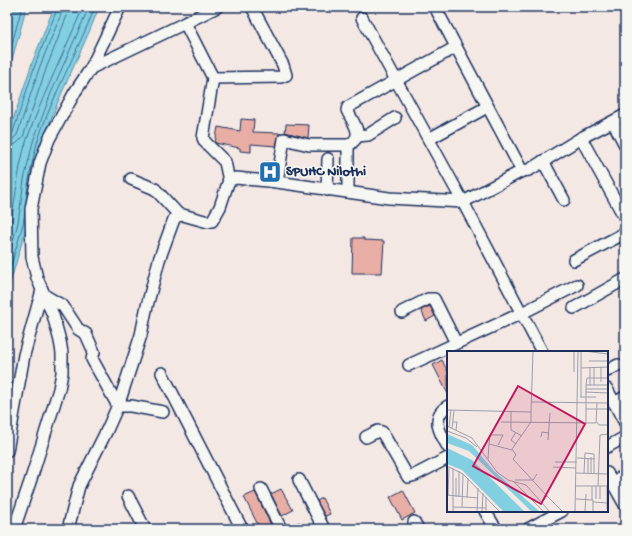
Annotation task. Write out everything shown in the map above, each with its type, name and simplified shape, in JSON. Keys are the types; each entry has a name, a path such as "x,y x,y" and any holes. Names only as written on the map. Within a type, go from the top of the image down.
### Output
{"street":[{"path":"14,529 61,382 62,362 60,341 33,265 31,240 32,209 40,163 48,139 75,92 91,68 120,7"},
{"path":"91,68 217,7"},
{"path":"212,78 281,78 286,75 283,65 252,7"},
{"path":"435,7 522,171"},
{"path":"362,18 463,202 541,351"},
{"path":"131,179 155,189 179,215 208,222 212,221 220,207 229,181 225,162 204,142 203,138 212,78 185,23"},
{"path":"357,136 356,128 348,112 348,107 456,47"},
{"path":"429,139 487,107"},
{"path":"229,181 236,178 277,182 401,199 463,202 522,171 529,170 582,138 625,115"},
{"path":"348,192 347,151 349,145 357,136 368,135 395,118"},
{"path":"613,122 625,144"},
{"path":"582,138 625,218"},
{"path":"277,182 284,139 309,145 349,145"},
{"path":"327,190 328,159"},
{"path":"543,161 564,200"},
{"path":"68,529 79,486 118,406 141,335 159,260 174,219 179,215"},
{"path":"574,260 625,232"},
{"path":"574,308 625,279"},
{"path":"409,366 522,313 577,285"},
{"path":"43,293 63,306 78,329 86,334 94,352 92,360 118,406"},
{"path":"7,451 24,355 43,293"},
{"path":"402,312 428,299 434,299 456,343"},
{"path":"608,370 618,365"},
{"path":"162,373 242,529"},
{"path":"608,391 625,423"},
{"path":"614,403 625,397"},
{"path":"118,406 131,406 163,412"},
{"path":"447,407 438,415 438,427 447,445"},
{"path":"366,437 378,431 382,432 408,477 447,459"},
{"path":"608,446 625,437"},
{"path":"625,475 609,480 625,505"},
{"path":"299,480 324,529"},
{"path":"261,490 282,529"},
{"path":"128,496 145,529"},
{"path":"486,512 496,529"},
{"path":"528,529 547,525 561,512"}],"water":[{"path":"7,7 26,7 7,77"},
{"path":"54,7 99,7 41,144 27,225 7,294 7,138 32,63"}],"building":[{"path":"241,119 254,120 253,132 279,133 276,146 251,144 251,152 240,151 240,148 215,143 218,127 240,131"},
{"path":"286,124 309,125 308,138 285,132"},
{"path":"266,162 273,163 271,174 264,174"},
{"path":"353,238 384,241 382,273 352,273"},
{"path":"430,306 435,316 426,321 421,310"},
{"path":"442,360 447,370 447,392 433,365"},
{"path":"281,489 293,510 282,516 271,494"},
{"path":"403,490 415,513 402,520 390,497"},
{"path":"255,492 273,529 260,529 244,497"},
{"path":"322,498 330,514 325,516 317,501"},
{"path":"299,522 302,527 299,529 288,529"}],"place":[{"name":"SPUHC Nilothi","path":"270,172"}]}
